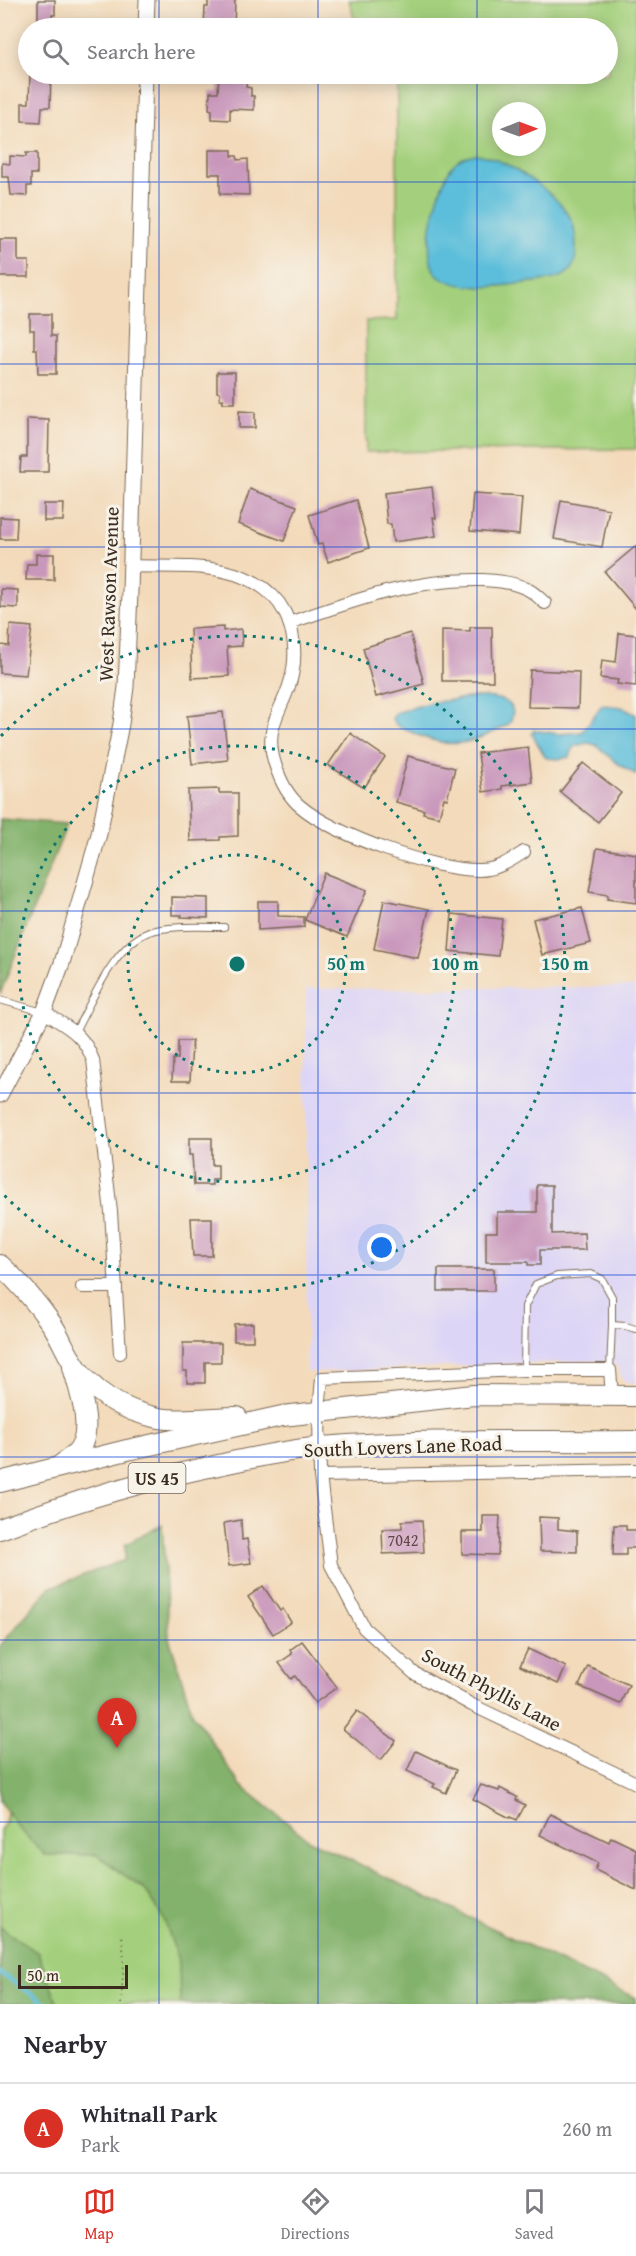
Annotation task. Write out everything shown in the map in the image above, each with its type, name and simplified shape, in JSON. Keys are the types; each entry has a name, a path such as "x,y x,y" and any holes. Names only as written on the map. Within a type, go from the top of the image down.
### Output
{"main road":[{"path":"0,1265 33,1299 52,1325 72,1362 91,1385 113,1402 136,1412 162,1418 282,1416"},
{"path":"61,1466 79,1449 86,1433 83,1406 72,1362"},
{"name":"South Lovers Lane Road","path":"0,1529 59,1506 161,1477 264,1455 319,1429 474,1395 636,1396"},
{"name":"South Lovers Lane Road","path":"0,1482 282,1416 319,1429 374,1443 636,1441"}],"street":[{"path":"146,18 147,0"},
{"name":"West Rawson Avenue","path":"0,1095 44,1012 77,915 112,776 126,687 145,84"},
{"path":"130,566 205,569 240,575 269,593 284,612 294,645 293,665 288,688 274,717 272,751 284,787 297,803 354,836 411,857 444,865 478,870 491,869 504,865 524,852"},
{"path":"289,623 364,597 416,585 451,581 486,580 513,583 533,592 545,603"},
{"path":"44,1012 74,1032 88,1046 96,1080 111,1212 120,1353"},
{"path":"82,1287 116,1287"},
{"path":"524,1370 610,1370 612,1396"},
{"name":"South Phyllis Lane","path":"524,1370 322,1378 319,1429 320,1476 331,1565 364,1628 414,1673 636,1784"},
{"path":"320,1476 636,1470"}],"lane":[{"path":"74,1032 105,975 126,947 149,932 181,927 224,927"},
{"path":"0,1000 44,1012"},
{"path":"524,1370 525,1306 536,1284 557,1276 591,1274 602,1279 612,1297 610,1370"},
{"path":"612,1325 636,1329"}],"path":[{"path":"121,2004 124,1960 122,1934"}],"shaded area":[{"path":"636,987 636,1383 626,1382 621,1377 619,1369 613,1364 596,1361 307,1372 306,989"}],"green space":[{"path":"349,0 636,0 636,449 366,452 366,321 397,320 397,84 618,84 618,18 354,18"},
{"path":"0,819 67,824 0,994"},
{"path":"162,1525 169,1638 192,1712 239,1784 309,1840 636,1998 636,2004 0,2004 0,1830 5,1824 49,1588 125,1560 125,1545"},
{"path":"162,1525 169,1638 192,1712 239,1784 309,1840 636,1998 636,2004 180,2004 179,1963 165,1921 146,1891 97,1855 45,1855 18,1827 0,1801 0,1646 49,1588 125,1560 125,1545"},
{"path":"0,1927 38,1953 58,2004 0,2004"}],"water":[{"path":"477,154 503,163 531,179 556,200 565,211 573,224 576,248 573,266 564,275 542,281 473,287 449,282 439,276 433,268 430,239 441,188 455,163 464,157"},
{"path":"476,697 498,699 509,704 512,715 509,724 472,741 450,743 438,742 405,730 392,719 396,713 428,703"},
{"path":"602,705 622,707 636,715 636,775 596,745 588,743 574,746 570,757 546,758 532,734 534,730 559,734 582,732"}],"building":[{"path":"38,0 55,0 55,15 52,15 52,18 38,18"},
{"path":"208,0 235,0 234,18 204,18 205,7 208,7"},
{"path":"30,84 51,84 50,107 42,107 41,122 22,121 22,103 29,103"},
{"path":"218,84 246,84 246,87 251,88 251,96 254,96 254,110 230,109 230,120 212,119 212,110 209,109 210,92 218,92"},
{"path":"209,150 232,150 232,156 237,156 238,160 248,159 249,195 220,194 220,174 209,174"},
{"path":"26,153 37,153 37,174 31,174 31,186 27,186 27,196 11,195 9,177 2,177 2,163 10,164 10,156 26,157"},
{"path":"0,239 18,239 18,261 29,261 29,277 0,277"},
{"path":"30,314 51,314 51,336 56,336 56,374 38,374 37,349 34,349 34,330 30,330"},
{"path":"217,372 235,372 235,403 223,403 223,399 220,400 220,393 217,392"},
{"path":"239,411 255,412 255,428 239,428"},
{"path":"27,419 49,420 48,472 20,472 21,457 27,457"},
{"path":"432,487 436,536 393,542 391,524 387,524 384,493"},
{"path":"250,489 297,506 284,541 238,524"},
{"path":"473,494 522,497 519,535 470,531"},
{"path":"356,500 369,548 328,562 322,544 318,545 309,515"},
{"path":"561,500 609,509 602,547 554,539"},
{"path":"44,504 64,504 63,521 44,521"},
{"path":"0,517 17,518 16,539 0,539"},
{"path":"636,546 636,609 605,572"},
{"path":"36,554 54,554 54,580 26,580 27,564 36,564"},
{"path":"1,589 18,590 18,608 1,607"},
{"path":"10,625 32,627 26,675 0,673 0,645 9,646"},
{"path":"223,627 223,631 241,629 242,646 227,647 229,676 192,678 190,629"},
{"path":"470,627 492,627 493,681 442,681 442,630 470,631"},
{"path":"410,633 424,684 376,697 363,648"},
{"path":"619,633 636,635 636,686 617,684 618,680 600,678 602,660 616,662"},
{"path":"530,670 579,672 578,708 528,707"},
{"path":"223,712 228,760 192,764 187,716"},
{"path":"350,733 385,757 364,788 328,765"},
{"path":"528,747 532,782 502,786 502,789 483,792 478,753"},
{"path":"408,756 455,768 447,799 444,798 439,817 396,802"},
{"path":"583,763 621,793 598,822 560,792"},
{"path":"219,789 219,793 238,793 238,836 220,837 220,840 190,841 188,790"},
{"path":"597,848 636,854 636,903 607,899 608,895 589,892"},
{"path":"324,873 367,890 347,937 305,920"},
{"path":"172,897 208,898 208,918 172,915"},
{"path":"384,900 429,909 418,958 374,949"},
{"path":"258,901 278,901 278,916 304,917 304,927 258,930"},
{"path":"582,908 591,943 542,955 533,919"},
{"path":"452,914 502,919 498,956 449,951"},
{"path":"178,1041 192,1041 190,1081 172,1081 173,1059 178,1059"},
{"path":"189,1138 212,1138 212,1165 218,1165 218,1180 212,1180 212,1185 194,1185"},
{"path":"537,1185 552,1185 552,1234 584,1233 585,1250 540,1250 540,1265 528,1265 528,1262 486,1262 486,1232 497,1232 497,1212 537,1212"},
{"path":"191,1218 212,1218 212,1256 193,1256"},
{"path":"438,1269 494,1269 494,1291 438,1291"},
{"path":"253,1323 253,1341 234,1341 234,1324"},
{"path":"183,1343 221,1343 221,1362 205,1362 205,1383 187,1383 187,1371 183,1371"},
{"path":"483,1516 500,1516 498,1555 462,1554 462,1532 483,1532"},
{"path":"539,1517 558,1518 558,1529 577,1531 577,1552 540,1551"},
{"path":"241,1520 242,1540 247,1539 251,1563 229,1566 224,1523"},
{"path":"422,1520 424,1552 383,1554 382,1529 402,1528 402,1521"},
{"path":"614,1525 626,1525 626,1530 636,1530 636,1548 626,1548 626,1555 613,1555"},
{"path":"263,1586 280,1611 283,1609 291,1622 273,1634 248,1597"},
{"path":"302,1641 337,1687 315,1703 295,1676 291,1679 279,1663 292,1654 290,1650"},
{"path":"528,1649 566,1667 558,1684 520,1666"},
{"path":"588,1666 629,1685 620,1704 579,1686"},
{"path":"357,1711 396,1741 381,1760 343,1729"},
{"path":"416,1751 456,1770 446,1793 433,1787 435,1784 407,1771"},
{"path":"481,1785 499,1791 500,1788 517,1797 516,1800 525,1805 517,1820 473,1799"},
{"path":"550,1814 609,1842 611,1837 636,1849 636,1890 595,1870 598,1863 540,1835"}],"waterway":[{"path":"0,1973 44,2004"}],"place":[{"name":"Whitnall Park","path":"117,1748"}]}
